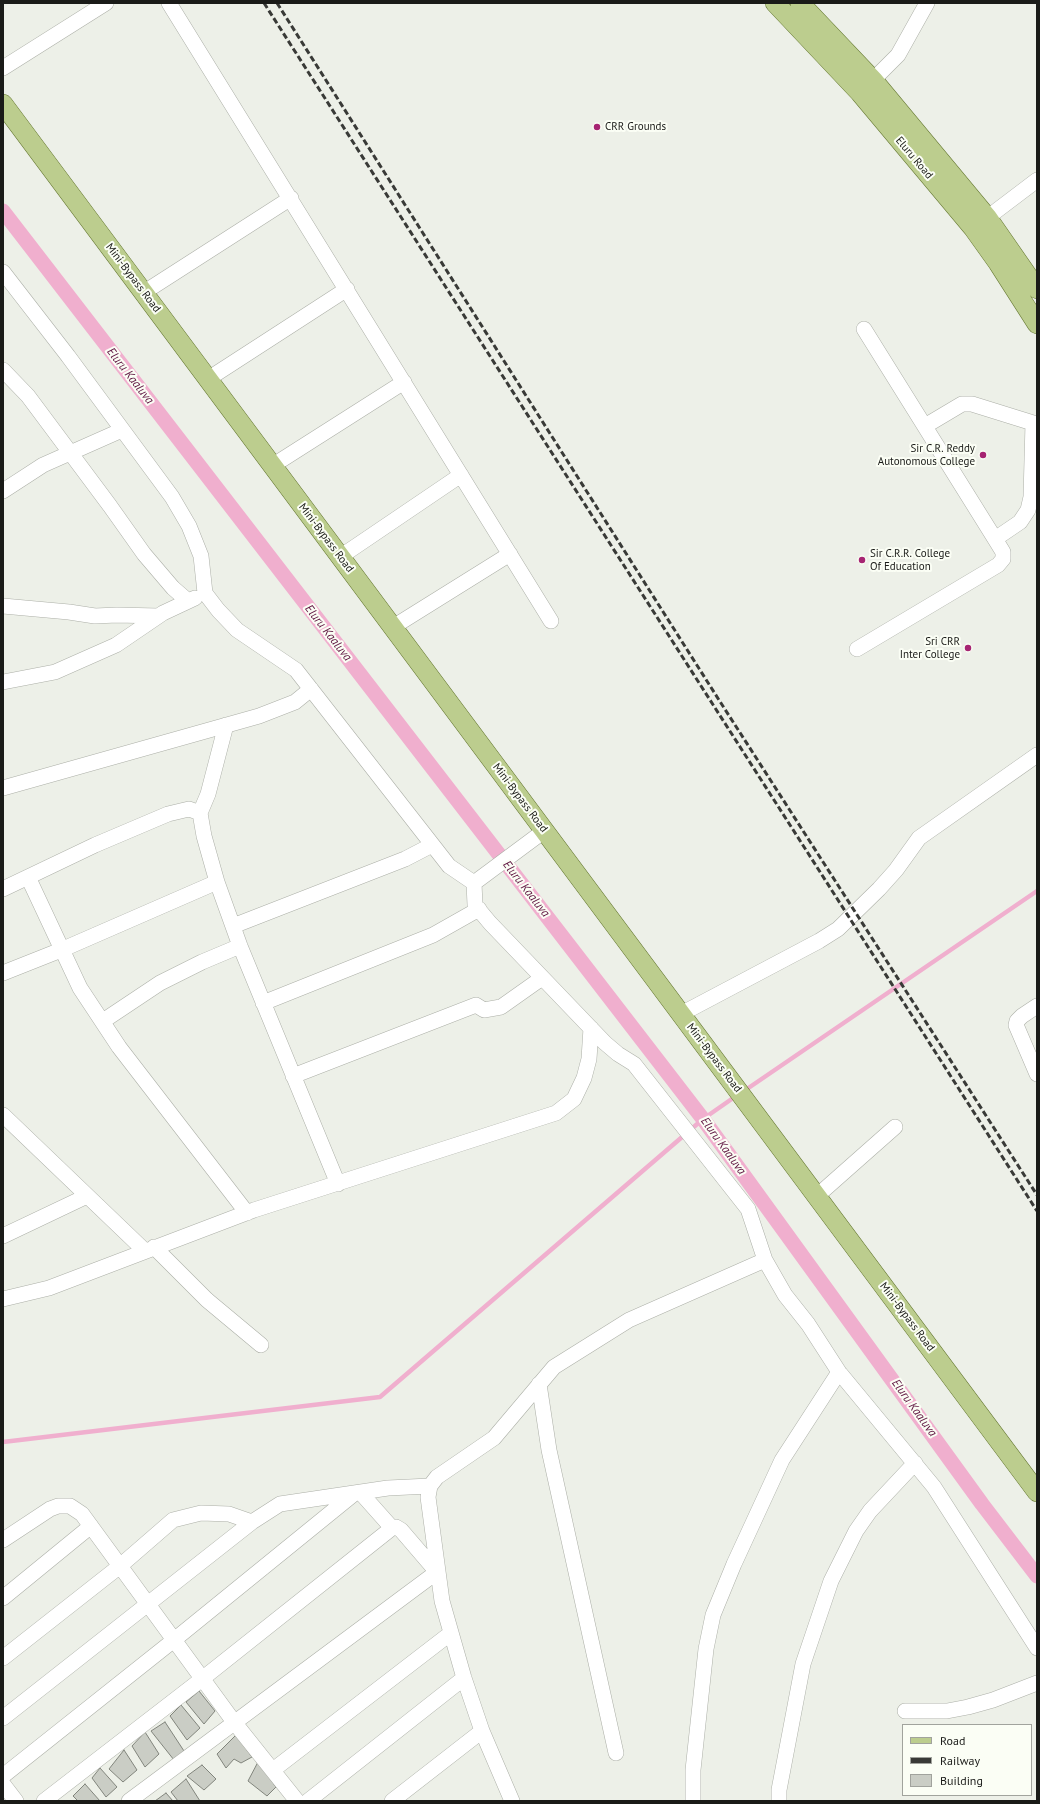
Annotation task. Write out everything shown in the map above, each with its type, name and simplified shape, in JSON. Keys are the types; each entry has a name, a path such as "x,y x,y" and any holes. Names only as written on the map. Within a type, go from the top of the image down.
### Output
{"main road":[{"name":"Eluru Road","path":"775,3 867,87"},
{"name":"Eluru Road","path":"800,3 867,87 1037,289"},
{"name":"Mini-Bypass Road","path":"3,104 1037,1492"},
{"name":"Eluru Road","path":"980,223 998,262 1037,324"}],"street":[{"path":"3,68 106,3"},
{"path":"169,3 291,198 550,620"},
{"path":"867,87 898,55 927,3"},
{"path":"980,223 1037,180"},
{"path":"143,293 291,198"},
{"path":"3,272 68,356 172,497 189,526 202,556 205,593 218,610 237,630 296,670 449,866 474,883"},
{"path":"208,379 347,289"},
{"path":"857,649 998,565 1003,559 1003,552 864,329"},
{"path":"4,375 28,396 144,554 173,588 188,601"},
{"path":"272,466 404,382"},
{"path":"925,426 962,404 972,404 1035,422 1031,497 1028,510 1020,522 995,539"},
{"path":"3,491 43,465 122,430"},
{"path":"340,557 461,475"},
{"path":"393,627 510,554"},
{"path":"3,682 54,672 116,645 158,616 205,593"},
{"path":"3,606 95,616 158,616"},
{"path":"3,788 259,716 295,702 311,689"},
{"path":"226,725 208,794 200,813 204,836 217,882 240,946 338,1184"},
{"path":"683,1017 838,930 879,890 896,870 919,838 1037,755"},
{"path":"3,889 95,845 168,814 189,809 200,813"},
{"path":"474,883 544,831"},
{"path":"233,926 405,859 432,844"},
{"path":"28,877 80,988 119,1047 247,1213"},
{"path":"3,973 61,950 217,882"},
{"path":"474,883 475,905 542,978 586,1021 591,1028 618,1054 634,1064 748,1209 765,1260 785,1295 808,1324 840,1372 939,1493 1037,1648"},
{"path":"263,1003 433,935 479,909"},
{"path":"102,1021 160,983 202,962 240,946"},
{"path":"293,1076 476,1005 484,1010 501,1007 542,978"},
{"path":"1037,1006 1022,1016 1017,1021 1016,1025 1037,1074"},
{"path":"3,1299 48,1288 247,1213 556,1113 574,1099 584,1078 589,1059 591,1028"},
{"path":"3,1115 87,1196 261,1345"},
{"path":"817,1196 895,1127"},
{"path":"3,1236 87,1196"},
{"path":"512,1801 482,1731 464,1678 442,1601 428,1497 430,1486 437,1477 494,1438 554,1367 629,1320 765,1260"},
{"path":"693,1801 693,1770 705,1656 713,1615 734,1564 782,1460 840,1372"},
{"path":"539,1384 549,1450 616,1752"},
{"path":"779,1801 779,1790 803,1664 831,1581 856,1531 870,1511 914,1463"},
{"path":"3,1718 252,1522 280,1504 388,1488 430,1486"},
{"path":"358,1493 392,1528"},
{"path":"3,1776 358,1493"},
{"path":"3,1540 42,1513 58,1506 70,1506 82,1514 234,1722 297,1801"},
{"path":"3,1658 120,1566 173,1520 201,1513 229,1514 252,1522"},
{"path":"3,1598 91,1526"},
{"path":"44,1801 202,1679 392,1528 396,1527 401,1530 437,1572"},
{"path":"129,1801 437,1572"},
{"path":"273,1770 451,1633"},
{"path":"308,1801 464,1678"},
{"path":"905,1711 947,1711 968,1707 993,1700 1037,1683"},
{"path":"392,1801 482,1731"},
{"path":"3,1784 16,1801"}],"building":[{"path":"199,1691 215,1711 204,1724 186,1702"},
{"path":"181,1705 200,1728 187,1740 170,1716"},
{"path":"165,1722 184,1751 174,1760 151,1731"},
{"path":"145,1732 159,1754 145,1767 132,1746"},
{"path":"236,1735 252,1757 241,1763 234,1759 226,1768 217,1754"},
{"path":"124,1750 137,1770 123,1782 109,1769"},
{"path":"258,1762 276,1787 267,1796 248,1781"},
{"path":"202,1765 216,1779 204,1790 187,1776"},
{"path":"100,1768 117,1787 106,1797 92,1778"},
{"path":"186,1779 200,1801 178,1801 171,1792"},
{"path":"85,1784 100,1801 78,1801 73,1796"},
{"path":"166,1793 173,1801 155,1801"}],"waterway":[{"name":"Eluru Kaaluva","path":"3,211 703,1119 982,1504 1037,1576"},
{"path":"744,1091 1037,891"},
{"path":"3,1442 380,1397 703,1119 736,1096"}],"railway":[{"path":"264,3 1037,1211"},
{"path":"277,3 719,700 1037,1195"}],"place":[{"name":"CRR Grounds","path":"597,127"},
{"name":"Sir C.R. Reddy Autonomous College","path":"983,455"},
{"name":"Sir C.R.R. College Of Education","path":"862,560"},
{"name":"Sri CRR Inter College","path":"968,648"}]}
